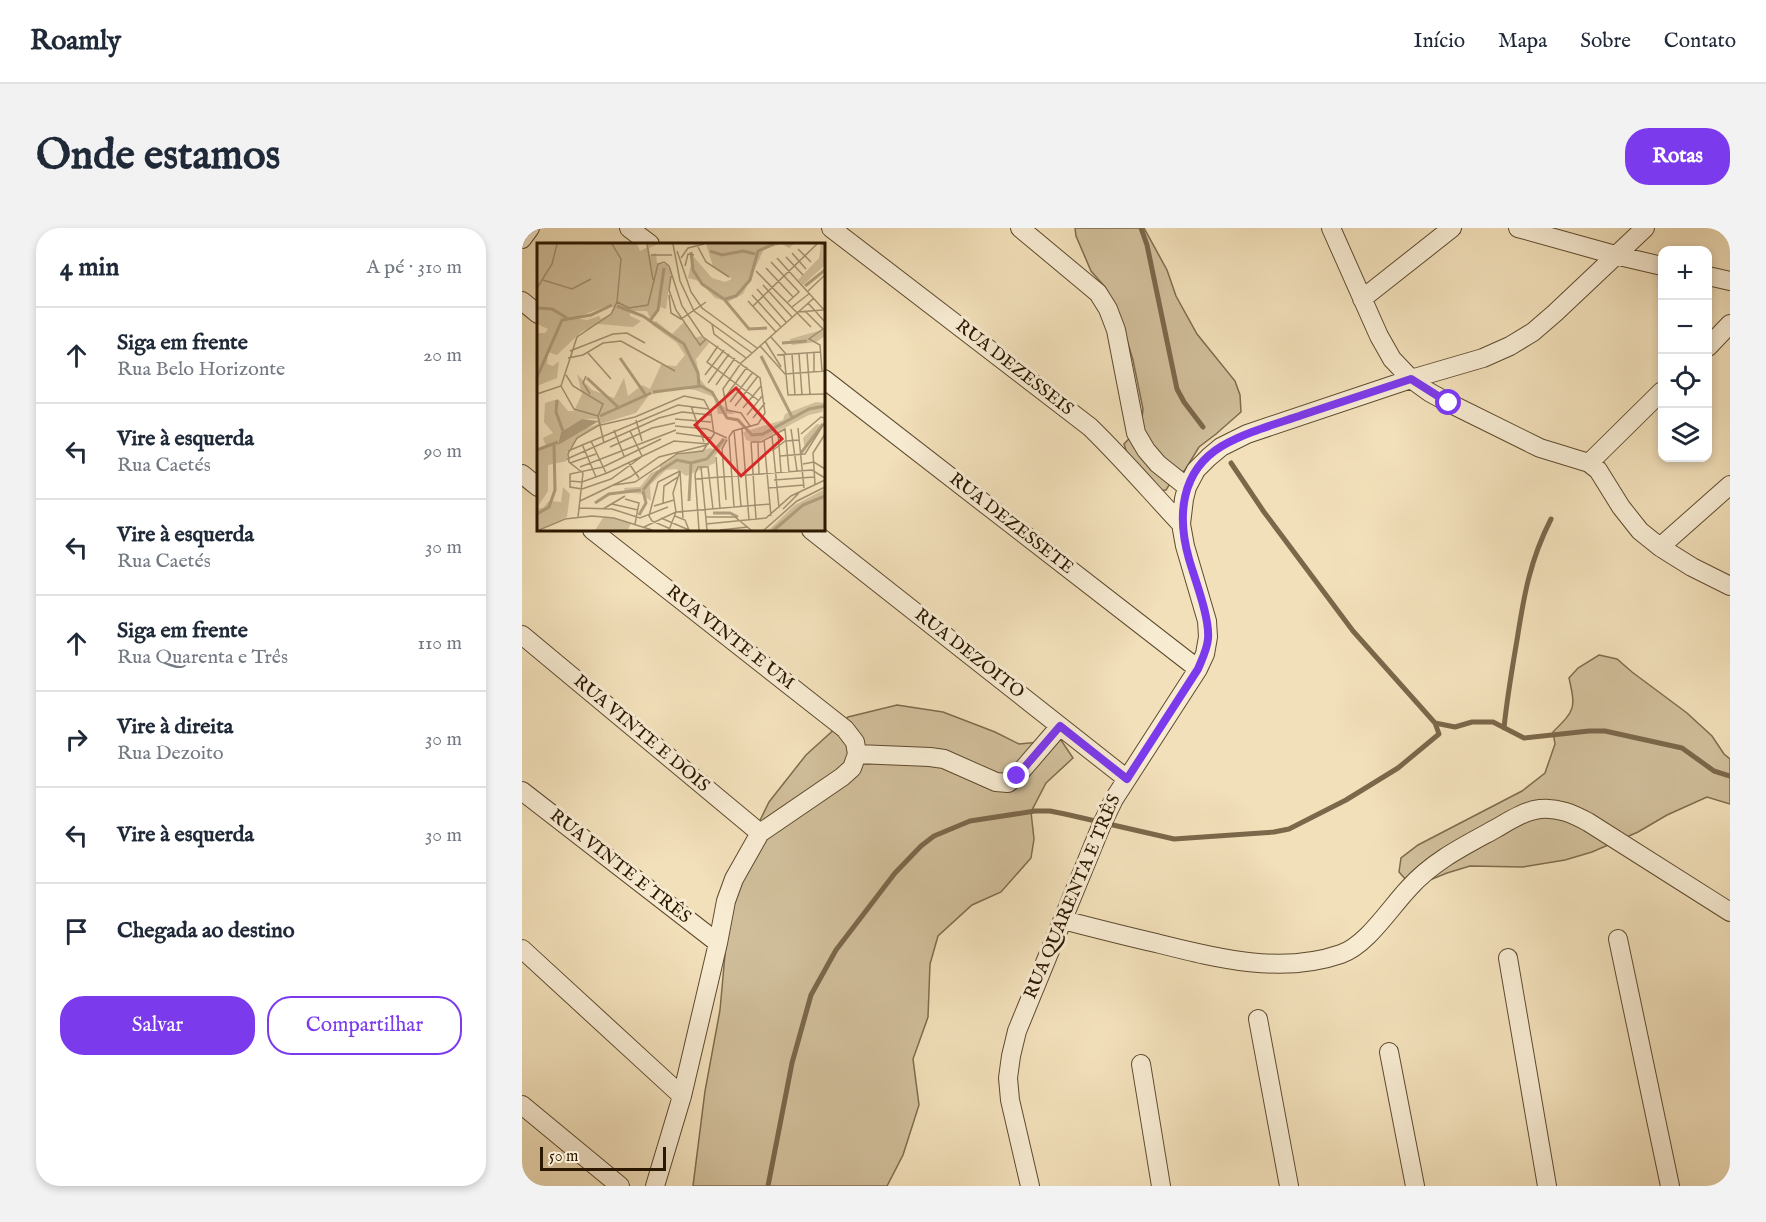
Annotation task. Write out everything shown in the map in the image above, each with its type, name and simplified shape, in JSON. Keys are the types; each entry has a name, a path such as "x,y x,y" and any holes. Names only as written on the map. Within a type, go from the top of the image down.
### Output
{"street":[{"path":"522,239 530,228"},
{"path":"629,228 649,243"},
{"name":"RUA DEZESSEIS","path":"831,228 1090,427 1182,524"},
{"path":"1020,228 1098,293 1108,309 1116,330 1136,433 1158,464 1187,487 1196,470 1221,447 1247,434 1411,379 1484,358 1510,346 1533,332 1555,313 1645,228"},
{"path":"1331,228 1379,336 1392,359 1411,379 1449,403 1540,448 1589,463 1598,470 1621,507 1640,531 1692,567 1730,586"},
{"path":"1362,299 1452,228"},
{"path":"1518,228 1658,265"},
{"path":"1712,277 1730,281"},
{"path":"522,301 537,313"},
{"path":"1712,342 1730,324"},
{"name":"RUA DEZESSETE","path":"825,380 1198,669"},
{"path":"1589,463 1658,395"},
{"path":"522,474 537,486"},
{"path":"1660,547 1730,485"},
{"name":"RUA QUARENTA E TRÊS","path":"1030,1186 1010,1100 1008,1078 1017,1031 1114,799 1198,669 1205,654 1208,637 1207,621 1185,546 1182,524 1187,487"},
{"name":"RUA VINTE E UM","path":"593,531 845,729 855,742 858,754"},
{"name":"RUA DEZOITO","path":"813,531 1127,779"},
{"name":"RUA VINTE E DOIS","path":"522,635 760,833"},
{"path":"655,1186 682,1096 726,901 734,879 760,833 842,777 852,768 858,754 930,756 944,759 996,782 1008,783 1017,776 1060,726"},
{"name":"RUA VINTE E TRÊS","path":"522,791 718,943"},
{"path":"1063,920 1210,957 1246,962 1277,964 1305,962 1341,954 1362,940 1409,887 1445,856 1522,814 1542,808 1563,811 1588,822 1730,912"},
{"path":"1618,939 1670,1186"},
{"path":"522,949 682,1096"},
{"path":"1508,958 1547,1186"},
{"path":"1258,1019 1289,1186"},
{"path":"1389,1052 1415,1186"},
{"path":"1141,1064 1161,1186"},
{"path":"522,1105 620,1186"}],"shaded area":[{"path":"1075,228 1144,228 1197,334 1235,381 1240,395 1241,412 1199,447 1185,470 1171,482 1166,490 1155,491 1129,460 1124,444 1141,426 1143,409 1133,360 1119,314 1105,287 1091,271 1076,236"},
{"path":"1599,655 1617,659 1687,713 1712,736 1730,759 1730,804 1707,797 1667,815 1638,832 1592,852 1565,860 1523,867 1470,866 1420,884 1408,882 1399,872 1401,858 1418,845 1522,791 1545,773 1555,744 1553,732 1566,719 1572,708 1573,696 1569,678 1578,668"},
{"path":"897,705 943,712 1019,744 1061,740 1073,758 1046,783 1031,812 1034,839 1031,858 1001,892 972,905 938,936 930,964 928,1017 913,1059 919,1105 903,1155 887,1186 693,1186 705,1091 720,1010 732,877 769,802 806,755 848,717"}],"waterway":[{"path":"1141,228 1147,245 1177,389 1203,427"},
{"path":"768,1186 792,1063 811,995 836,950 895,873 934,836 970,821 1035,811 1065,814 1174,839 1289,829 1346,800 1398,768 1439,734 1435,723 1353,631 1264,512 1231,463"},
{"path":"1504,728 1525,593 1533,563 1551,519"},
{"path":"1435,723 1455,727 1472,722 1493,722 1524,738 1605,731 1682,748 1714,771 1730,776"}],"route":[{"path":"1017,776 1060,726 1127,779 1198,669 1205,654 1208,637 1207,621 1185,546 1182,524 1187,487 1196,470 1209,457 1221,447 1247,434 1411,379 1449,403"}]}
